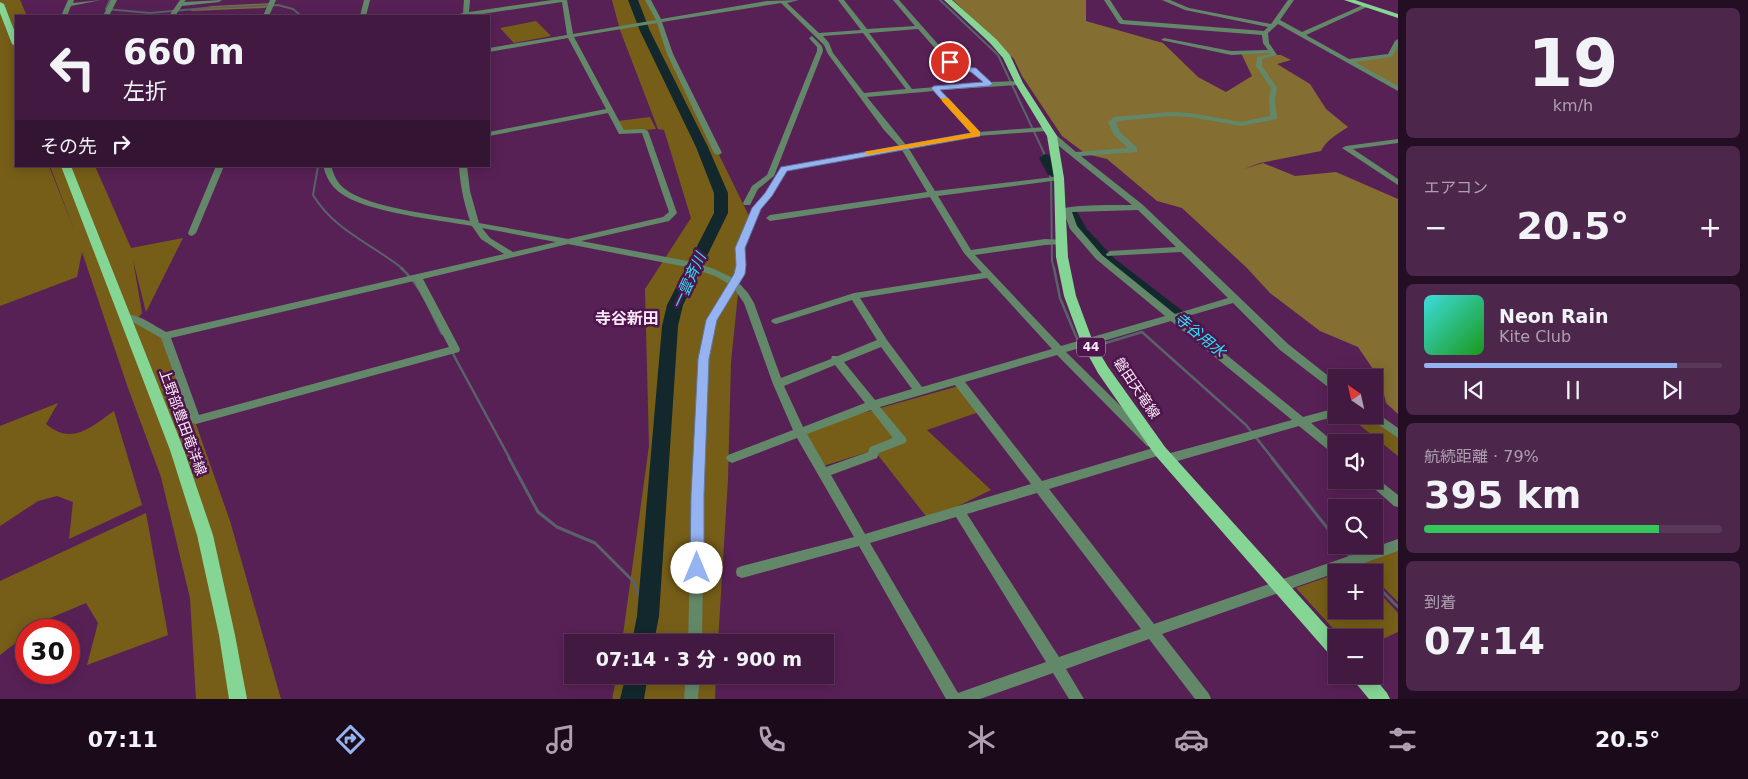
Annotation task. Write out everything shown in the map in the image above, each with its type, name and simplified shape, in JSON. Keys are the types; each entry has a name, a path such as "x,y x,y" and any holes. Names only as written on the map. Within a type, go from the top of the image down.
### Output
{"main road":[{"name":"磐田天竜線","path":"948,0 994,41 1007,57 1019,83 1049,133 1056,154 1064,211 1061,242 1062,257 1070,296 1088,342 1112,384 1164,455 1328,640"},
{"path":"1348,0 1398,16"},
{"path":"0,4 15,42"},
{"name":"上野部豊田竜洋線","path":"66,167 177,450 205,535 227,634 238,699"},
{"path":"1368,684 1381,699"}],"street":[{"path":"64,15 70,2 98,0"},
{"path":"106,15 114,0"},
{"path":"173,15 182,2 219,0"},
{"path":"266,15 273,0"},
{"path":"363,15 367,0"},
{"path":"164,336 666,219 672,213 644,131 622,132 570,36 563,0 466,15 466,0"},
{"path":"648,0 659,21 670,54 718,153"},
{"path":"490,50 766,1 796,0"},
{"path":"841,0 910,90"},
{"path":"896,0 957,70 973,69 989,84"},
{"path":"1107,0 1121,22 1266,34"},
{"path":"1164,0 1186,9 1275,23 1301,34 1398,89"},
{"path":"1056,154 1078,156 1134,150 1114,128 1112,122 1117,119 1170,114 1241,124 1274,117 1272,100 1274,88 1259,66 1259,58 1274,55 1266,43 1266,34 1275,23 1288,0"},
{"path":"781,1 827,44 830,53 887,128 904,147 969,253 1138,433 1164,455"},
{"path":"695,634 698,495 704,359 712,320 740,274 740,248 752,205 770,176 820,51 818,43 802,32 781,9 781,1"},
{"path":"1301,34 1365,6"},
{"path":"817,35 919,27"},
{"path":"1164,40 1231,53 1272,52"},
{"path":"1348,61 1390,56 1398,41"},
{"path":"863,95 934,88 1019,83"},
{"path":"934,88 977,134"},
{"path":"490,134 610,110"},
{"path":"752,205 768,194 784,168 977,134 1049,133 1140,207 1284,347 1328,381"},
{"path":"1398,141 1346,148 1398,183"},
{"path":"192,233 220,167"},
{"path":"327,167 332,182 338,189 360,201 693,265 721,274 734,283 746,295 750,303 778,384 799,431 954,699"},
{"path":"463,167 463,174 476,224 481,234 510,254"},
{"path":"770,218 1059,178"},
{"path":"1140,207 1064,211 1073,227 1086,243 1174,318 1328,443"},
{"path":"969,253 1045,242 1061,242"},
{"path":"1110,254 1184,250"},
{"path":"776,320 854,296 990,275"},
{"path":"126,317 136,320 164,336 196,420 455,349 417,277"},
{"path":"854,296 883,342 920,392"},
{"path":"732,458 799,431 872,405 1236,299"},
{"path":"778,384 883,342"},
{"path":"823,473 873,455 874,450 901,440 836,360"},
{"path":"1080,372 1101,383 1112,384"},
{"path":"958,381 1204,699"},
{"path":"742,572 862,540 1041,487 1328,414"},
{"path":"1383,423 1398,434"},
{"path":"1383,489 1398,502"},
{"path":"959,511 1077,699"},
{"path":"960,699 1398,544"},
{"path":"691,699 692,684"}],"shaded area":[{"path":"0,0 20,0 27,15 15,15 15,167 49,167 75,232 50,167 95,167 131,248 183,238 146,312 133,260 142,313 136,320 165,336 230,521 281,699 196,699 190,598 161,477 128,388 82,252 77,277 0,306"},
{"path":"612,0 650,0 697,110 749,216 740,274 731,362 728,479 718,634 623,634 649,446 645,289 691,218 664,130 658,129 620,30"},
{"path":"953,0 1086,0 1086,21 1163,43 1198,77 1226,92 1252,76 1241,53 1272,52 1273,55 1281,55 1291,60 1277,64 1310,84 1326,109 1348,127 1330,140 1321,151 1260,163 1244,169 1263,163 1295,176 1336,172 1398,199 1398,414 1386,403 1383,390 1383,369 1373,369 1358,347 1320,331 1270,293 1247,268 1182,208 1157,201 1107,159 1086,154 1062,136 1022,76 1014,59"},
{"path":"272,3 270,7 263,8 190,10 212,6"},
{"path":"536,21 551,36 514,43 500,28"},
{"path":"1398,42 1398,89 1351,61 1392,56"},
{"path":"650,117 656,129 622,132 618,121"},
{"path":"962,385 982,411 927,430 991,490 929,520 874,450 820,467 799,431"},
{"path":"58,403 46,424 64,434 81,432 114,411 142,505 69,539 73,502 57,496 38,501 0,526 0,426"},
{"path":"1358,424 1380,424 1398,438 1398,456 1383,444 1383,434 1371,434"},
{"path":"146,513 168,635 87,665 98,623 86,603 48,619 15,619 15,643 0,655 0,581"},
{"path":"1398,547 1398,602 1383,587 1383,564 1359,564 1355,560 1375,554 1383,554 1383,552"},
{"path":"1328,577 1328,619 1383,619 1383,597 1398,613 1398,632 1383,639 1383,629 1334,629 1296,588"},
{"path":"615,684 716,684 715,699 612,699"}],"waterway":[{"path":"110,0 106,9 150,13 278,5 293,9 300,15"},
{"name":"一雲斉川","path":"633,0 645,31 702,147 721,193 721,213 675,305 670,326 648,616 645,634"},
{"path":"940,0 998,55 1044,153 1051,180 1052,261 1054,269"},
{"name":"寺谷用水","path":"1045,158 1052,172"},
{"path":"318,167 313,195 322,207 354,236 403,269"},
{"name":"寺谷用水","path":"1072,215 1082,231 1109,262 1192,327"},
{"path":"401,268 420,290 442,334"},
{"path":"1054,268 1060,298 1078,341"},
{"path":"1099,345 1142,332 1246,425 1273,459"},
{"path":"452,352 510,459"},
{"path":"509,458 538,512 557,527 595,543 633,581 648,616"},
{"path":"1272,458 1328,529"},
{"path":"1348,554 1351,558"},
{"path":"1383,592 1398,607"},
{"name":"一雲斉川","path":"632,699 635,684"}],"slow traffic":[{"path":"869,153 977,134 945,99"}],"district":[{"name":"寺谷新田","path":"627,318"}],"route":[{"path":"697,568 700,414 704,359 712,320 740,274 740,248 756,208 768,194 784,168 977,134 934,88 989,84 973,69 957,70 950,62"}]}
